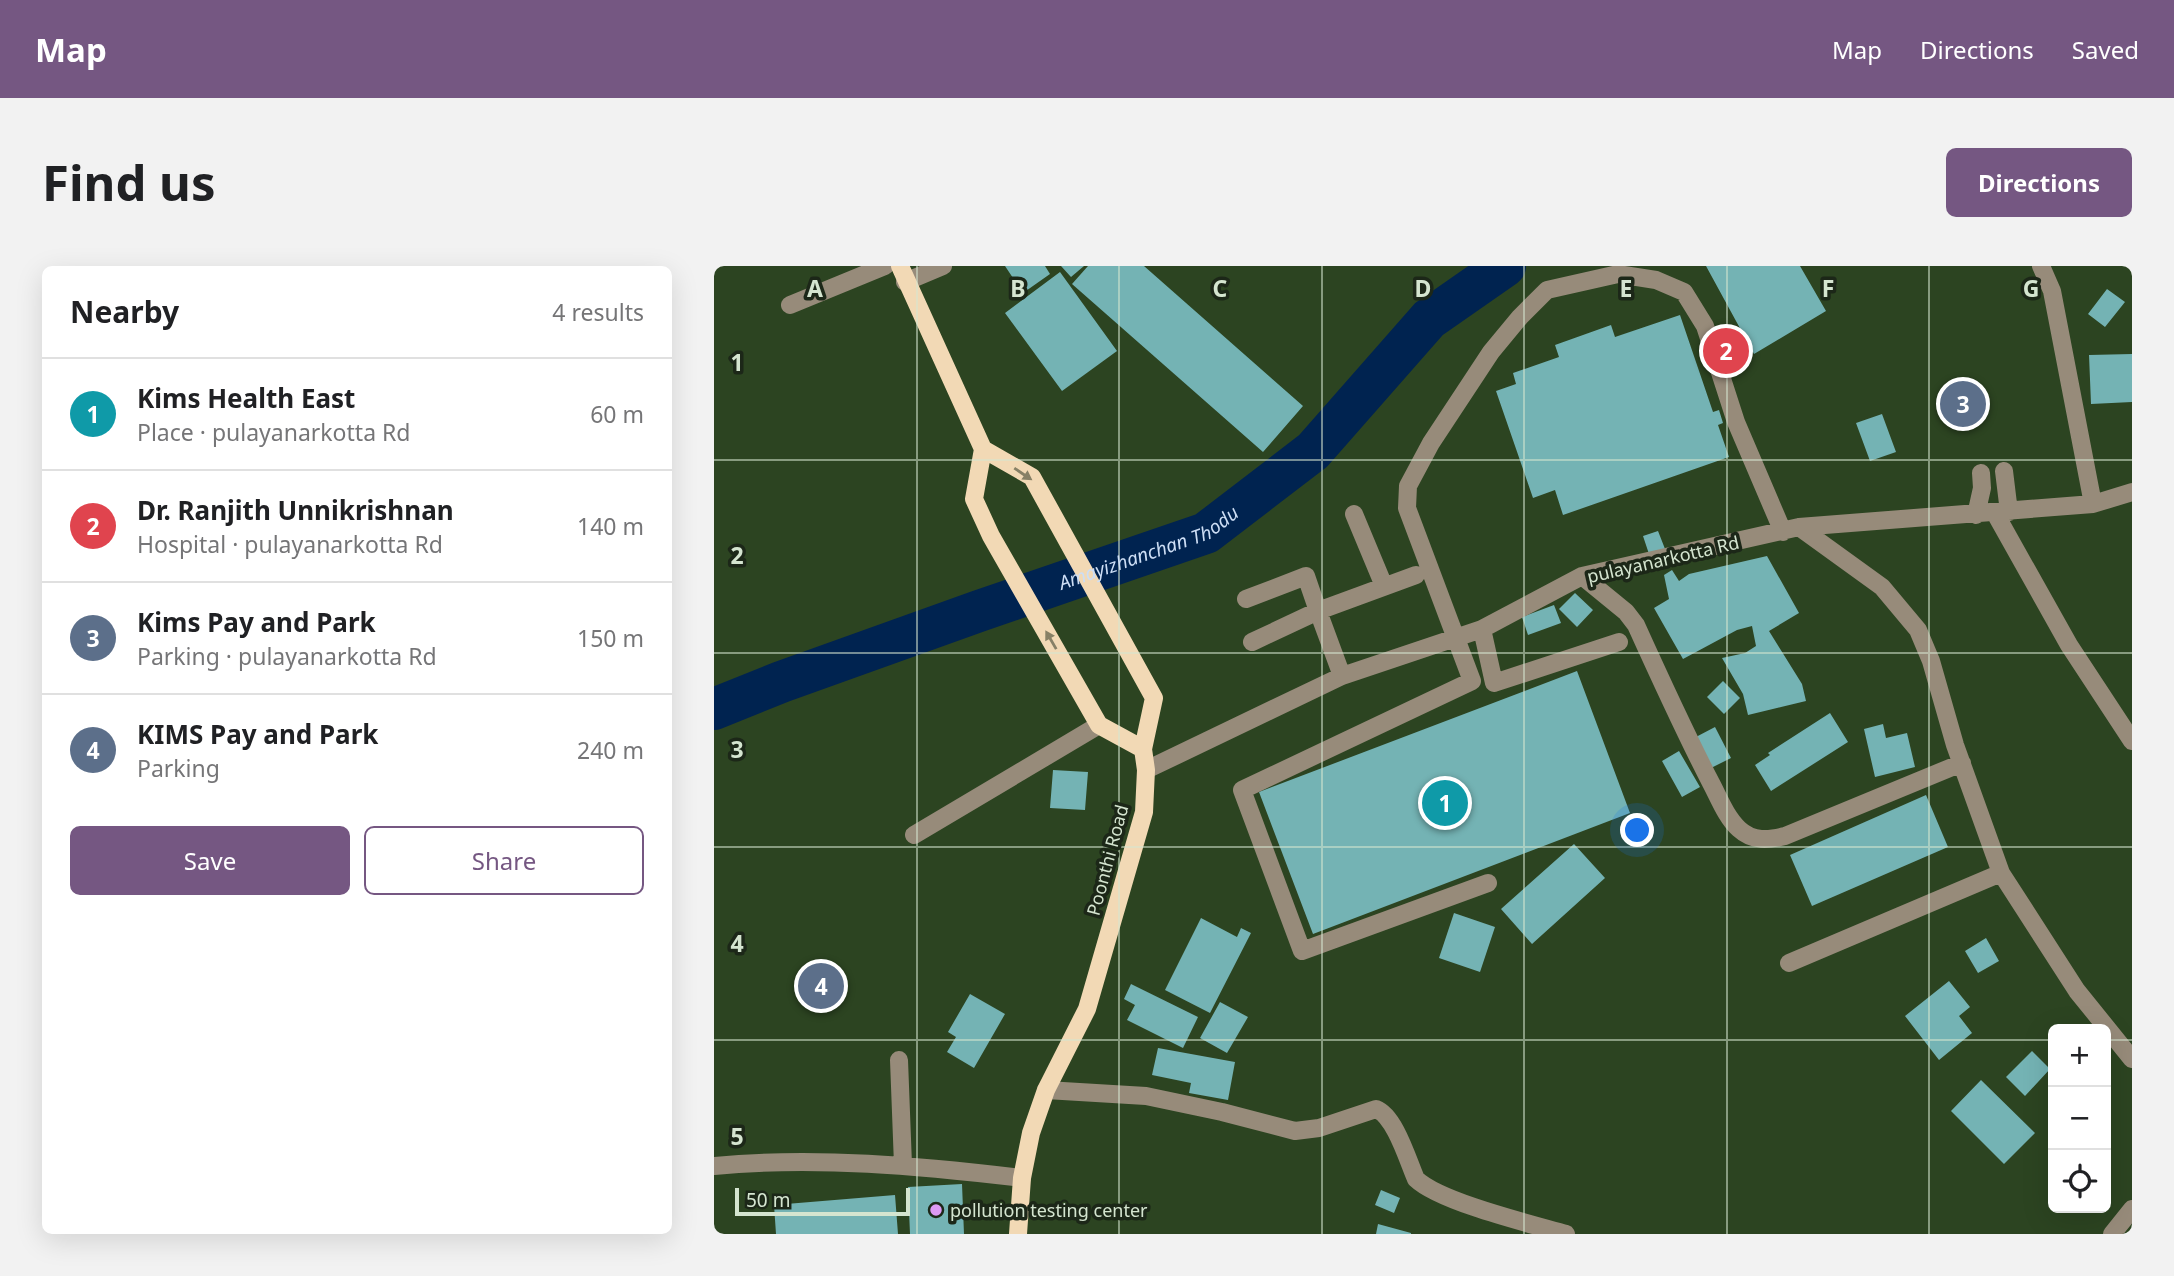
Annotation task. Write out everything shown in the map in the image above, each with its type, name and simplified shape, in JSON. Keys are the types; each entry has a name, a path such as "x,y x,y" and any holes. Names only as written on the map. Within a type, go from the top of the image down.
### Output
{"main road":[{"path":"903,274 983,449 974,499 991,536 1099,725 1143,749"},
{"name":"Poonthi Road","path":"983,449 1032,477 1154,698 1143,749 1146,770 1144,812 1087,1009 1046,1090 1031,1133 1022,1178 1018,1234"}],"street":[{"path":"790,305 885,266"},
{"path":"903,274 943,266"},
{"path":"2041,266 2052,291 2093,504"},
{"path":"1472,681 1407,508 1408,486 1431,443 1491,352 1547,290 1618,274 1656,280 1684,292 1705,326 1736,422 1791,530 1882,587 1918,630 1931,660 1962,763 2001,873 2077,990 2132,1059"},
{"path":"2004,471 2002,513 2069,645 2132,741"},
{"path":"1976,515 1982,488 1981,473"},
{"name":"pulayanarkotta Rd","path":"1146,770 1342,676 1482,629 1583,576 1791,530 2093,504 2132,492"},
{"path":"1354,514 1384,586"},
{"path":"1252,642 1318,611 1416,575"},
{"path":"1247,599 1306,576 1342,676"},
{"path":"1583,576 1626,612 1636,625 1698,758 1730,818 1740,831 1755,838 1769,840 1785,836 1962,763"},
{"path":"1482,629 1494,683 1619,642"},
{"path":"1488,883 1302,951 1242,790 1472,681 1492,676"},
{"path":"914,835 1099,725"},
{"path":"1789,963 2001,873"},
{"path":"899,1060 903,1165"},
{"path":"1046,1090 1146,1096 1295,1131 1319,1128 1376,1109 1384,1112 1391,1121 1416,1179 1423,1185 1446,1196 1566,1234"},
{"path":"714,1166 743,1163 903,1165 1022,1178"},
{"path":"2112,1234 2132,1209"}],"building":[{"path":"1005,266 1045,266 1050,274 1023,293"},
{"path":"1061,266 1084,266 1071,277"},
{"path":"1088,266 1144,266 1303,406 1263,452 1072,284"},
{"path":"1706,266 1800,266 1826,311 1754,354"},
{"path":"1060,272 1117,351 1062,391 1005,313"},
{"path":"2107,289 2125,302 2105,327 2088,314"},
{"path":"1680,315 1713,412 1719,410 1723,423 1718,425 1729,457 1563,515 1555,490 1533,498 1496,391 1516,384 1513,373 1559,357 1555,345 1611,325 1615,337"},
{"path":"2132,354 2132,402 2091,404 2089,355"},
{"path":"1882,414 1896,452 1870,461 1856,423"},
{"path":"1658,531 1667,554 1651,560 1643,536"},
{"path":"1767,556 1799,613 1769,631 1802,684 1806,701 1748,715 1743,694 1722,658 1745,653 1756,646 1752,626 1737,630 1683,659 1654,608 1669,599 1664,575 1672,570 1679,581 1689,574"},
{"path":"1575,593 1593,610 1577,627 1559,609"},
{"path":"1554,605 1561,623 1528,635 1522,617"},
{"path":"1577,671 1630,813 1313,934 1259,792"},
{"path":"1723,681 1740,698 1724,714 1707,697"},
{"path":"1830,713 1848,742 1771,791 1755,765 1770,755 1768,753"},
{"path":"1883,724 1886,738 1907,733 1915,767 1875,777 1864,729"},
{"path":"1715,727 1731,758 1711,768 1694,738"},
{"path":"1679,751 1700,787 1682,797 1662,761"},
{"path":"1053,770 1088,772 1085,810 1050,808"},
{"path":"1926,795 1948,847 1812,906 1790,855"},
{"path":"1574,844 1605,878 1532,944 1501,909"},
{"path":"1454,913 1495,927 1480,972 1439,958"},
{"path":"1201,918 1237,937 1241,928 1251,933 1210,1013 1165,990"},
{"path":"1986,938 1999,961 1978,973 1965,951"},
{"path":"1949,981 1970,1007 1959,1016 1972,1033 1939,1060 1905,1016"},
{"path":"1131,984 1198,1017 1183,1048 1127,1020 1135,1005 1124,999"},
{"path":"970,994 1005,1014 974,1068 947,1052 956,1037 948,1032"},
{"path":"1220,1002 1248,1017 1227,1053 1200,1038"},
{"path":"1158,1048 1235,1062 1228,1100 1189,1093 1191,1083 1152,1075"},
{"path":"2032,1051 2048,1067 2048,1071 2025,1096 2006,1077"},
{"path":"1981,1080 2035,1133 2004,1164 1951,1111"},
{"name":"pollution testing center","path":"962,1184 964,1234 910,1234 908,1187"},
{"path":"1381,1190 1400,1198 1394,1213 1375,1205"},
{"path":"895,1195 898,1234 776,1234 774,1205"},
{"path":"1378,1224 1411,1233 1411,1234 1376,1234"}],"waterway":[{"name":"Amayizhanchan Thodu","path":"714,709 979,611 1206,533 1313,451 1429,319 1505,266"}],"place":[{"name":"Dr. Ranjith Unnikrishnan","path":"1726,351"},
{"name":"Kims Pay and Park","path":"1963,404"},
{"name":"Kims Health East","path":"1445,803"},
{"name":"KIMS Pay and Park","path":"821,986"},
{"name":"pollution testing center","path":"936,1210"}]}
